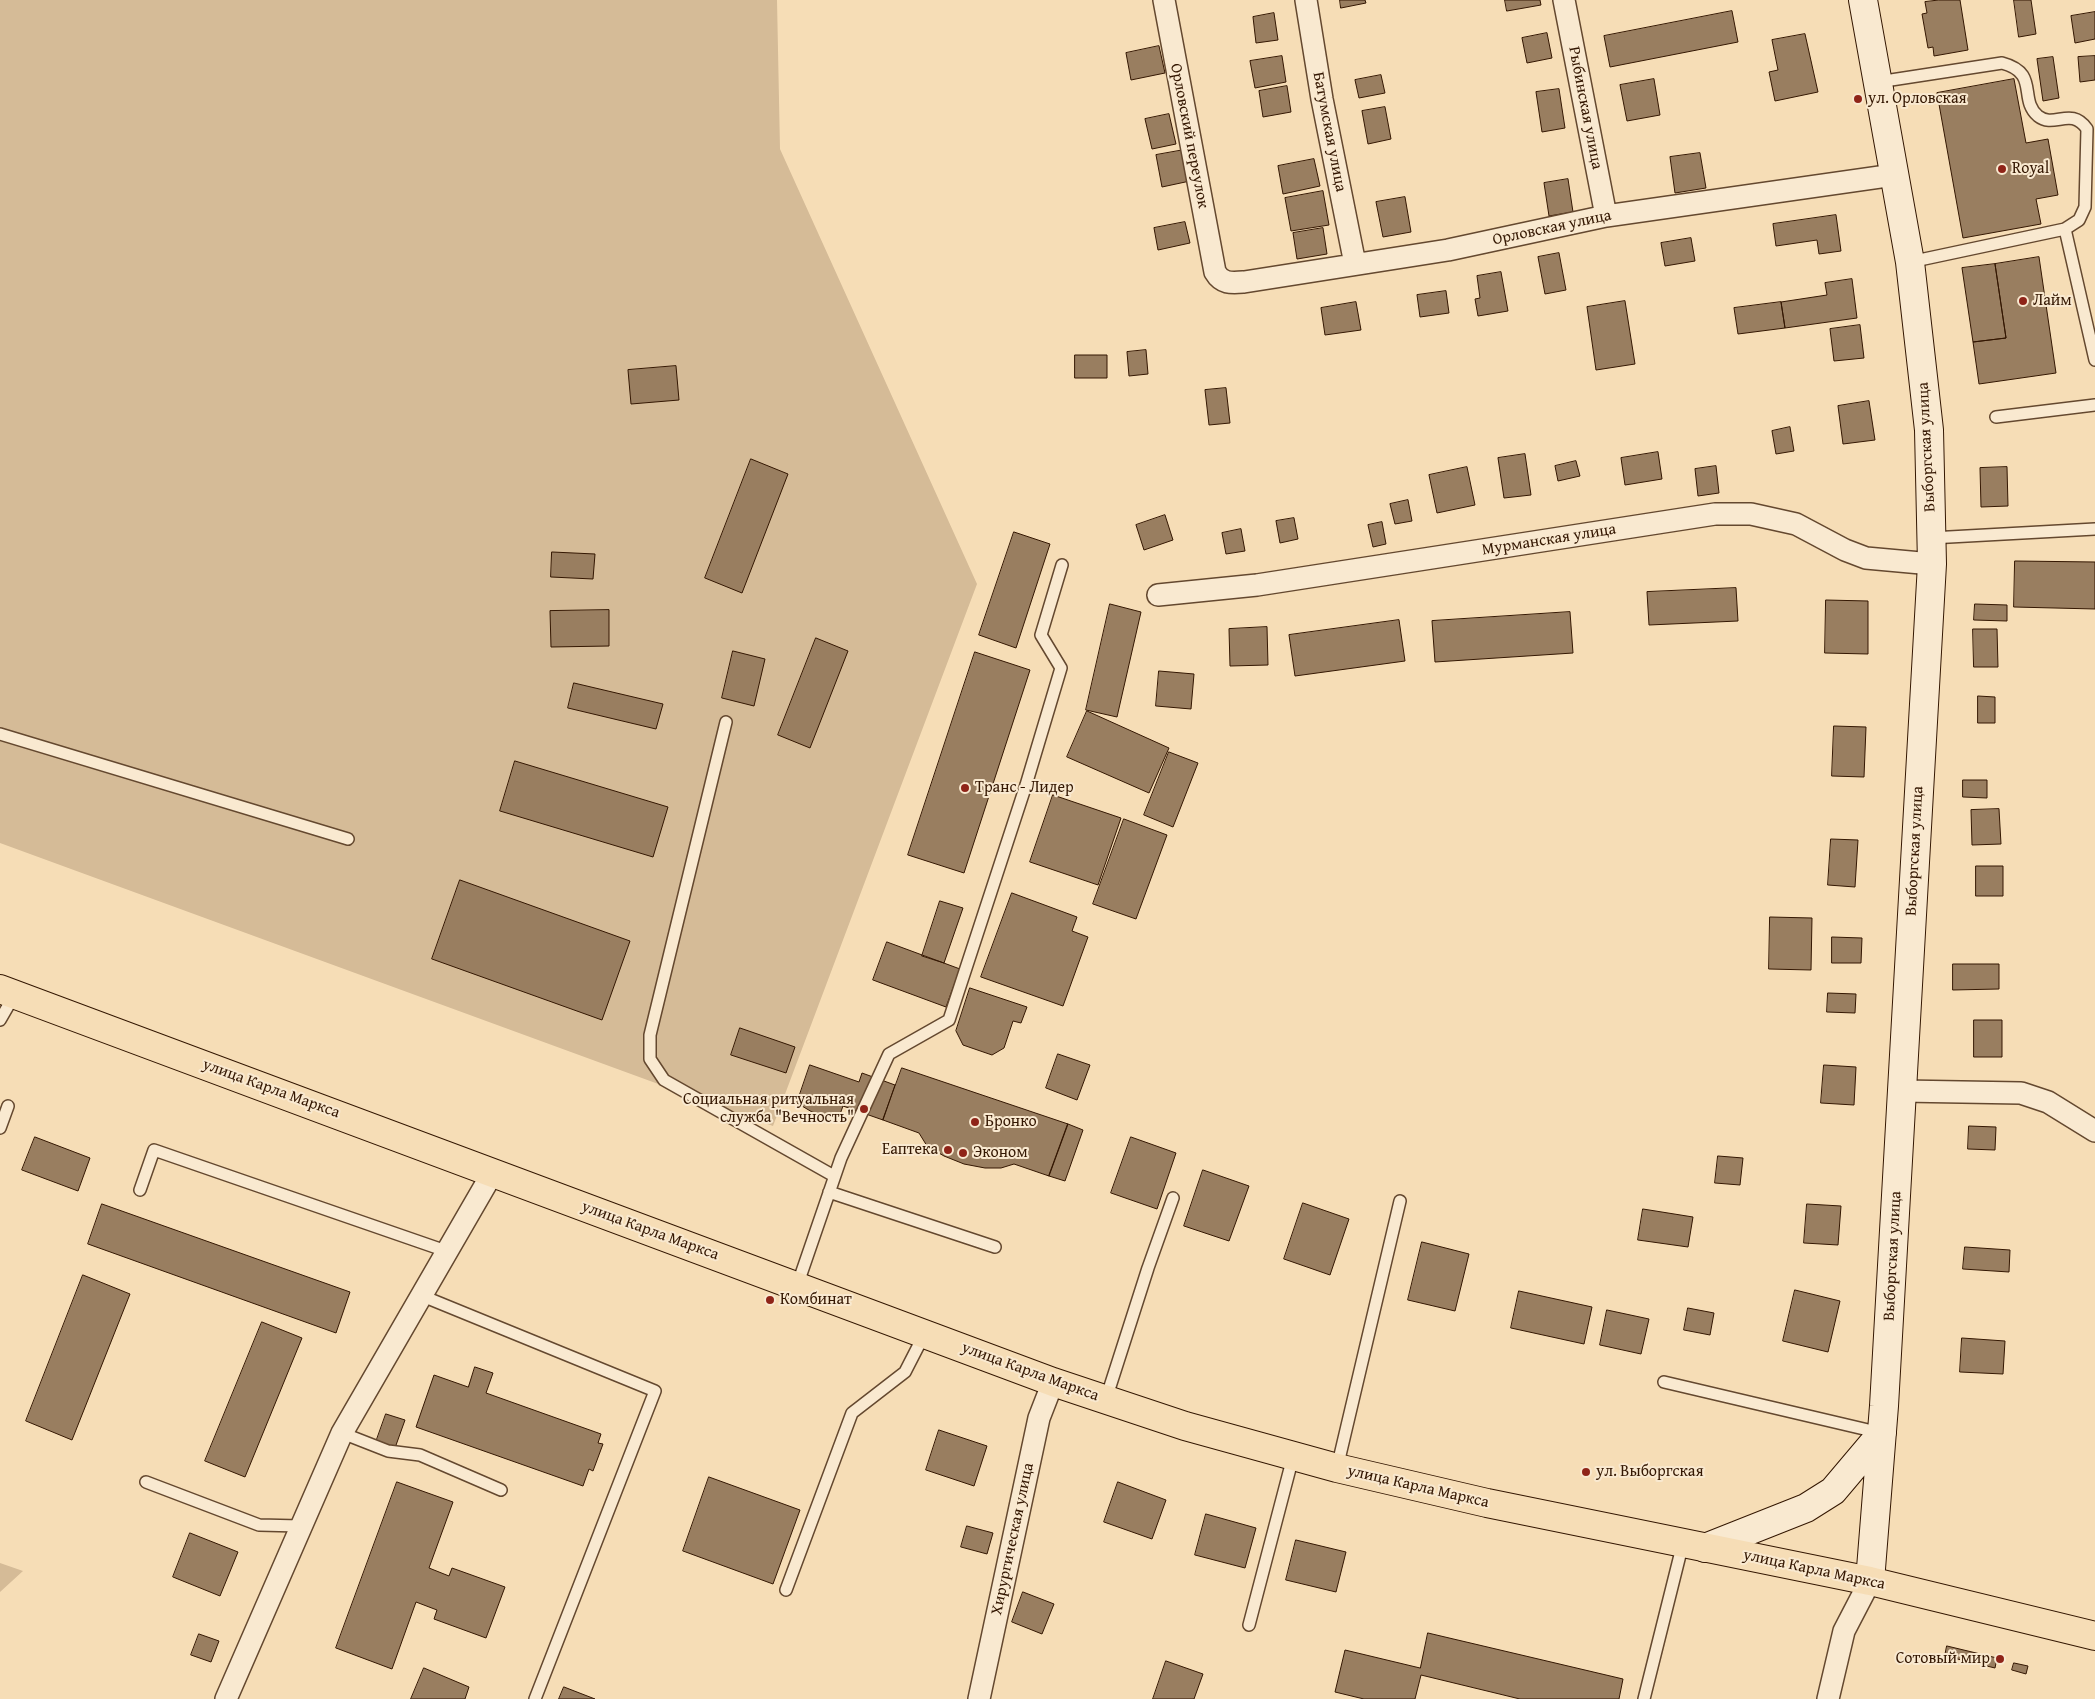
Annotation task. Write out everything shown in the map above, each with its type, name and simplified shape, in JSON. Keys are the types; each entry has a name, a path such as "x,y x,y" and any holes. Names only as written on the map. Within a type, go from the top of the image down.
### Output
{"highway":[{"name":"улица Карла Маркса","path":"7,992 1054,1382 1185,1426 1293,1457 1487,1503 1870,1581 2095,1636"}],"street":[{"name":"Орловский переулок","path":"1164,0 1215,272"},
{"name":"Батумская улица","path":"1306,0 1322,100 1355,264"},
{"name":"Рыбинская улица","path":"1564,0 1606,216"},
{"name":"Выборгская улица","path":"1828,1699 1844,1631 1870,1581 1882,1434 1931,551 1930,430 1910,262 1863,0"},
{"name":"Орловская улица","path":"1215,272 1220,279 1228,283 1244,282 1448,250 1606,216 1894,175"},
{"name":"Мурманская улица","path":"1158,595 1257,586 1715,514 1751,514 1796,524 1845,550 1866,558 1931,551"},
{"path":"1902,1091 2021,1093 2048,1102 2095,1131"},
{"path":"226,1699 342,1433 420,1295 493,1172"},
{"name":"Хирургическая улица","path":"978,1699 1039,1418 1054,1382"},
{"path":"1694,1545 1806,1508 1813,1504 1834,1491 1882,1434"}],"lane":[{"path":"1878,82 2002,63 2019,70 2024,78 2032,108 2038,116 2047,120 2076,118 2087,129 2085,207 2079,220 2065,229 1910,262"},
{"path":"2065,229 2095,360"},
{"path":"1996,417 2095,405"},
{"path":"1931,551 2095,529"},
{"path":"797,1286 834,1176 890,1054 949,1020 1026,785 1061,668 1041,635 1062,565"},
{"path":"726,722 650,1035 650,1059 664,1080 834,1176"},
{"path":"0,734 348,840"},
{"path":"0,1020 7,992"},
{"path":"0,1128 8,1106"},
{"path":"140,1190 154,1150 446,1251"},
{"path":"829,1192 995,1247"},
{"path":"1106,1399 1148,1268 1173,1198"},
{"path":"1337,1468 1400,1201"},
{"path":"420,1295 655,1391 535,1699"},
{"path":"786,1590 852,1413 905,1372 925,1333"},
{"path":"1664,1382 1882,1434"},
{"path":"342,1433 388,1451 420,1455 500,1490"},
{"path":"1249,1625 1293,1457"},
{"path":"146,1482 259,1525 300,1526"},
{"path":"1644,1699 1694,1545"}],"shaded area":[{"path":"0,0 777,0 780,149 977,584 773,1126 0,843"},
{"path":"0,1563 23,1571 0,1592"}],"building":[{"path":"1340,0 1365,0 1366,3 1341,8"},
{"path":"1505,0 1540,0 1541,5 1507,11"},
{"path":"1960,0 1968,50 1934,56 1933,47 1928,48 1922,14 1927,13 1925,2"},
{"path":"2014,0 2031,0 2036,34 2019,37"},
{"path":"1732,11 1738,42 1610,67 1604,36"},
{"path":"2095,12 2095,39 2075,43 2071,16"},
{"path":"1274,13 1278,40 1256,43 1253,17"},
{"path":"1547,33 1552,58 1527,63 1522,38"},
{"path":"1805,34 1818,92 1775,101 1769,72 1778,70 1772,40"},
{"path":"1159,46 1165,73 1131,80 1126,53"},
{"path":"1282,56 1286,82 1255,88 1250,61"},
{"path":"2095,56 2095,80 2080,82 2078,57"},
{"path":"2053,57 2059,98 2043,101 2037,59"},
{"path":"1381,75 1385,93 1359,98 1355,80"},
{"path":"1654,79 1660,115 1627,121 1620,85"},
{"name":"Royal","path":"2014,79 2026,143 2048,139 2058,195 2036,199 2041,224 1963,238 1937,93"},
{"path":"1287,86 1291,112 1263,117 1259,91"},
{"path":"1559,89 1565,128 1542,132 1536,92"},
{"path":"1385,107 1391,139 1368,144 1362,111"},
{"path":"1169,114 1176,144 1152,149 1145,119"},
{"path":"1184,150 1190,181 1162,187 1156,155"},
{"path":"1700,153 1706,188 1675,193 1670,157"},
{"path":"1314,159 1320,186 1283,194 1278,166"},
{"path":"1568,179 1573,212 1549,216 1544,183"},
{"path":"1323,191 1329,225 1291,231 1285,198"},
{"path":"1405,197 1411,232 1383,237 1376,202"},
{"path":"1836,215 1841,251 1819,254 1817,240 1776,246 1773,224"},
{"path":"1185,222 1190,243 1158,250 1154,228"},
{"path":"1323,228 1327,254 1297,259 1293,233"},
{"path":"1691,238 1695,261 1665,266 1661,243"},
{"path":"1559,253 1566,290 1545,294 1538,257"},
{"name":"Лайм","path":"2039,257 2056,373 1979,384 1973,342 2006,338 1995,264"},
{"path":"1995,264 2006,338 1973,342 1962,268"},
{"path":"1501,272 1508,311 1478,316 1475,299 1480,298 1477,276"},
{"path":"1852,279 1857,318 1785,328 1781,302 1827,295 1825,283"},
{"path":"1446,291 1449,313 1420,317 1417,295"},
{"path":"1625,301 1635,364 1596,370 1587,307"},
{"path":"1356,302 1361,330 1325,335 1321,308"},
{"path":"1781,302 1785,328 1738,334 1734,308"},
{"path":"1860,325 1864,358 1834,361 1830,329"},
{"path":"1146,350 1148,374 1129,376 1127,352"},
{"path":"1075,355 1107,355 1107,378 1075,378"},
{"path":"676,366 679,400 631,404 628,370"},
{"path":"1226,388 1230,423 1209,425 1205,390"},
{"path":"1869,401 1875,440 1843,444 1838,406"},
{"path":"1790,427 1794,451 1776,454 1772,431"},
{"path":"1658,452 1662,479 1625,485 1621,458"},
{"path":"1525,454 1531,495 1504,498 1498,458"},
{"path":"751,459 788,474 742,593 705,578"},
{"path":"1576,461 1580,476 1558,481 1555,466"},
{"path":"1716,466 1719,493 1698,496 1695,469"},
{"path":"1467,467 1475,505 1437,513 1429,475"},
{"path":"2007,467 2008,506 1981,507 1980,468"},
{"path":"1408,500 1412,521 1395,524 1390,504"},
{"path":"1165,515 1173,540 1144,550 1136,525"},
{"path":"1294,518 1298,539 1280,543 1276,521"},
{"path":"1382,522 1386,544 1373,547 1368,525"},
{"path":"1241,529 1245,551 1226,554 1222,533"},
{"path":"1014,532 1050,544 1016,648 979,635"},
{"path":"552,552 595,554 593,579 551,577"},
{"path":"2015,561 2095,562 2095,609 2014,607"},
{"path":"1736,588 1738,621 1649,625 1647,592"},
{"path":"1826,600 1868,601 1868,654 1825,653"},
{"path":"1110,604 1141,612 1117,717 1086,710"},
{"path":"1975,604 2007,605 2007,621 1974,620"},
{"path":"609,610 609,646 551,647 550,611"},
{"path":"1570,612 1573,653 1435,662 1432,621"},
{"path":"1399,620 1405,661 1295,676 1289,635"},
{"path":"1267,627 1268,665 1230,666 1229,629"},
{"path":"1973,629 1997,629 1998,667 1974,667"},
{"path":"816,638 848,651 810,748 778,735"},
{"path":"733,651 765,659 754,706 722,698"},
{"path":"975,652 1030,670 964,873 908,855"},
{"path":"1159,671 1194,674 1191,709 1156,706"},
{"path":"574,683 663,704 656,729 568,708"},
{"path":"1978,696 1995,697 1995,723 1978,723"},
{"path":"1087,711 1169,748 1149,793 1067,757"},
{"path":"1834,726 1866,727 1864,777 1832,776"},
{"path":"1169,752 1198,763 1173,827 1144,815"},
{"path":"515,761 668,807 653,857 500,811"},
{"path":"1963,780 1987,780 1987,798 1963,797"},
{"path":"1053,795 1121,818 1098,885 1030,862"},
{"path":"1999,809 2001,844 1972,845 1971,810"},
{"path":"1124,819 1167,835 1136,919 1093,904"},
{"path":"1831,839 1858,840 1855,887 1828,885"},
{"path":"1976,866 2003,866 2003,896 1976,896"},
{"path":"460,880 630,941 602,1020 432,959"},
{"path":"1012,893 1077,917 1072,931 1088,937 1063,1006 981,977"},
{"path":"940,901 963,908 944,963 922,956"},
{"path":"1770,917 1812,918 1811,970 1769,969"},
{"path":"1832,937 1862,938 1861,963 1832,963"},
{"path":"887,942 960,969 946,1007 873,980"},
{"path":"1953,964 1999,964 1999,989 1953,990"},
{"path":"970,988 1027,1007 1021,1023 1013,1021 1004,1048 992,1055 963,1045 956,1031"},
{"path":"1828,993 1856,994 1855,1013 1827,1012"},
{"path":"1974,1020 2002,1020 2002,1057 1974,1057"},
{"path":"740,1028 795,1047 786,1073 731,1055"},
{"path":"1058,1054 1090,1065 1077,1100 1046,1088"},
{"path":"810,1065 859,1082 862,1073 895,1085 883,1120 843,1106 839,1117 827,1116 812,1112 797,1103"},
{"path":"1824,1065 1856,1067 1854,1105 1821,1103"},
{"name":"Бронко","path":"902,1068 1068,1124 1049,1176 1014,1164 1001,1168 985,1168 964,1164 944,1156 927,1146 919,1133 883,1120"},
{"path":"1068,1124 1083,1130 1065,1181 1049,1176"},
{"path":"1969,1126 1996,1127 1995,1150 1968,1149"},
{"path":"35,1137 90,1158 78,1191 22,1170"},
{"path":"1131,1137 1176,1153 1157,1209 1111,1193"},
{"path":"1718,1156 1743,1158 1740,1185 1715,1183"},
{"path":"1203,1170 1249,1186 1229,1241 1184,1226"},
{"path":"1303,1203 1349,1219 1330,1275 1284,1259"},
{"path":"102,1204 350,1292 336,1333 88,1244"},
{"path":"1807,1204 1841,1206 1838,1245 1804,1243"},
{"path":"1643,1209 1693,1217 1688,1247 1638,1240"},
{"path":"1422,1242 1469,1254 1455,1311 1408,1300"},
{"path":"1965,1247 2010,1250 2009,1272 1963,1269"},
{"path":"83,1275 130,1294 72,1440 26,1421"},
{"path":"1795,1290 1840,1301 1828,1352 1783,1341"},
{"path":"1519,1291 1592,1307 1584,1344 1511,1328"},
{"path":"1688,1308 1714,1313 1710,1335 1684,1330"},
{"path":"1607,1310 1649,1319 1641,1354 1600,1345"},
{"path":"262,1322 302,1338 245,1477 205,1461"},
{"path":"1962,1338 2005,1341 2003,1374 1960,1372"},
{"path":"475,1367 493,1373 486,1393 601,1434 598,1443 603,1444 593,1471 589,1469 583,1486 416,1427 434,1375 468,1387"},
{"path":"386,1414 405,1420 395,1448 376,1442"},
{"path":"939,1430 987,1446 974,1486 926,1470"},
{"path":"709,1477 800,1510 773,1584 683,1551"},
{"path":"397,1482 453,1502 429,1568 449,1576 452,1568 505,1587 486,1638 434,1619 437,1610 416,1602 392,1669 336,1648"},
{"path":"1118,1482 1166,1500 1152,1539 1104,1522"},
{"path":"1206,1514 1256,1528 1245,1568 1195,1555"},
{"path":"967,1526 993,1533 987,1554 961,1547"},
{"path":"190,1533 238,1552 220,1596 173,1577"},
{"path":"1296,1540 1346,1552 1336,1592 1286,1580"},
{"path":"1023,1592 1054,1604 1042,1634 1012,1622"},
{"path":"1428,1633 1623,1679 1619,1699 1520,1699 1421,1675 1415,1699 1364,1699 1335,1692 1345,1650 1420,1668"},
{"path":"199,1634 219,1641 211,1662 191,1655"},
{"path":"1947,1646 1997,1658 1995,1668 1945,1656"},
{"path":"1166,1661 1203,1674 1194,1699 1153,1699"},
{"path":"2014,1663 2028,1666 2026,1674 2012,1670"},
{"path":"424,1668 469,1687 465,1699 411,1699"},
{"path":"564,1687 595,1699 559,1699"}],"place":[{"name":"ул. Орловская","path":"1858,99"},
{"name":"Royal","path":"2002,169"},
{"name":"Лайм","path":"2023,301"},
{"name":"Транс - Лидер","path":"965,788"},
{"name":"Социальная ритуальная служба \"Вечность\"","path":"864,1109"},
{"name":"Бронко","path":"975,1122"},
{"name":"Еаптека","path":"948,1150"},
{"name":"Эконом","path":"963,1153"},
{"name":"Комбинат","path":"770,1300"},
{"name":"ул. Выборгская","path":"1586,1472"},
{"name":"Сотовый мир","path":"2000,1659"}]}
